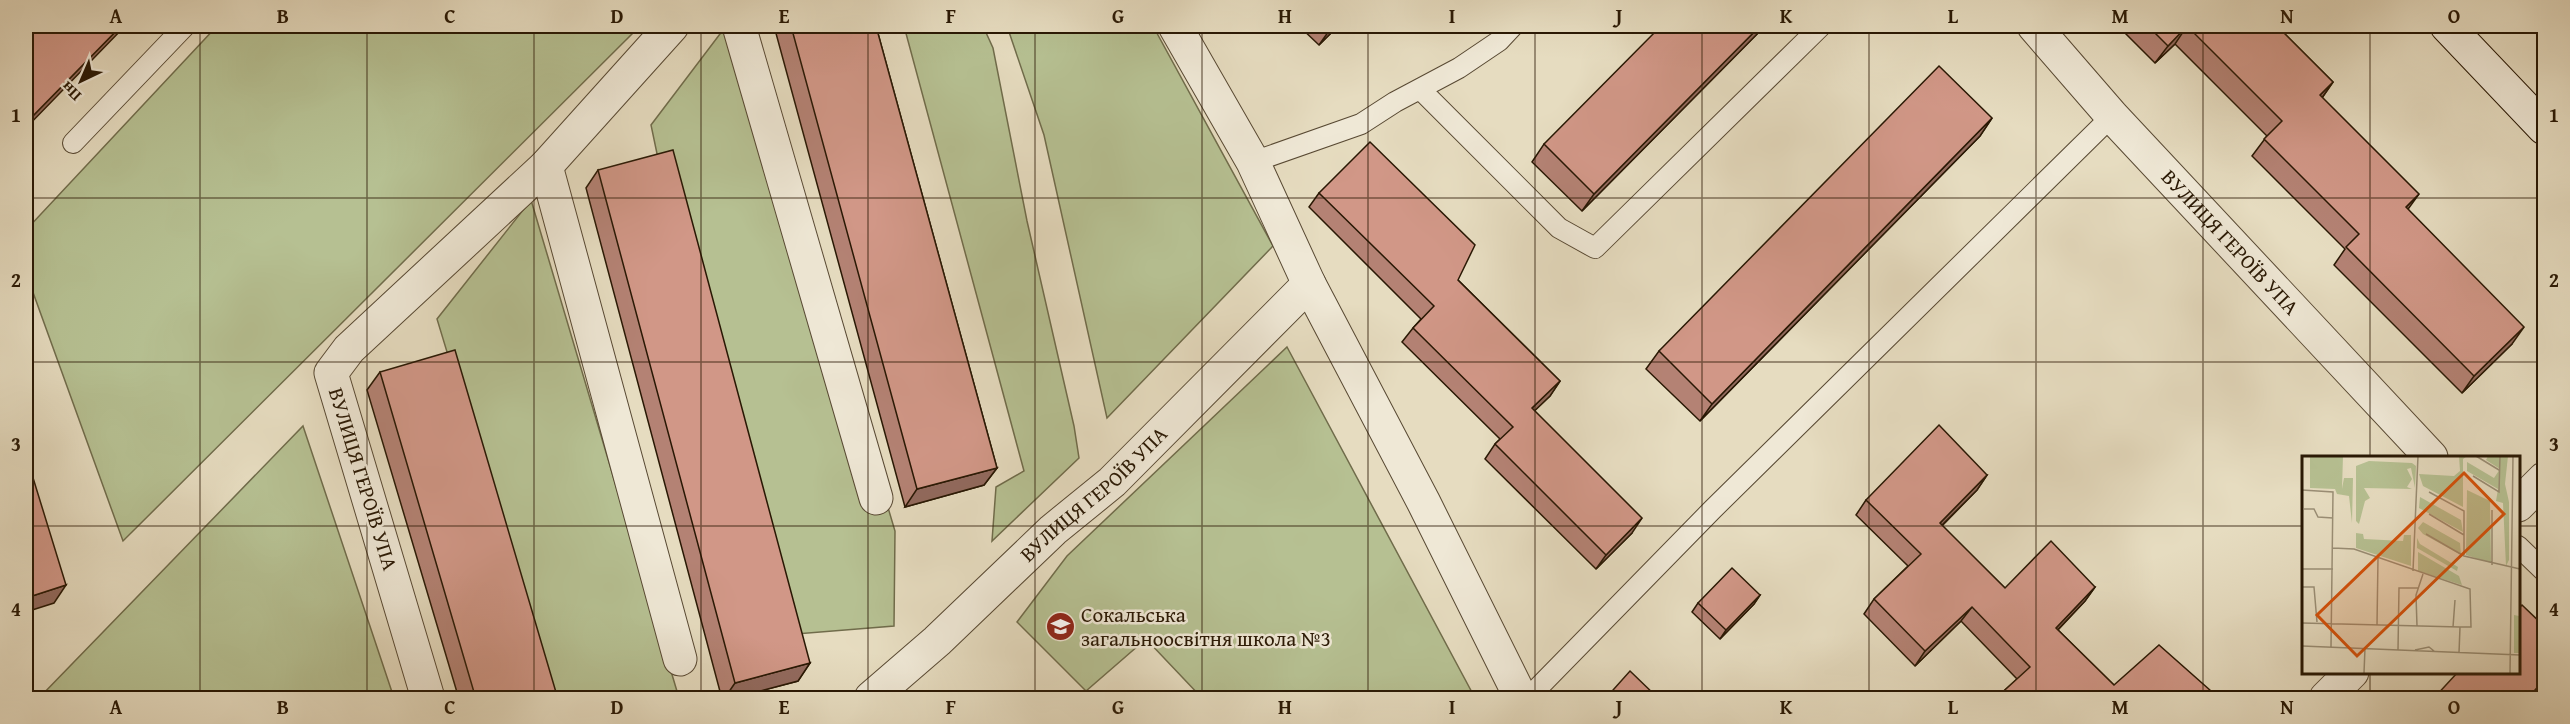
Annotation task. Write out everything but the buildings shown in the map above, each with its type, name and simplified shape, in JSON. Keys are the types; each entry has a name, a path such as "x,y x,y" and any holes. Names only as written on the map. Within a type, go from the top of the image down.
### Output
{"street":[{"name":"ВУЛИЦЯ ГЕРОЇВ УПА","path":"429,699 332,373 349,349 546,166 672,26"},
{"path":"739,26 876,498"},
{"path":"1175,26 1253,162 1309,284 1424,503 1521,699"},
{"name":"ВУЛИЦЯ ГЕРОЇВ УПА","path":"2034,26 2112,116 2431,456"},
{"path":"2447,26 2544,128"},
{"path":"546,166 680,659"},
{"name":"ВУЛИЦЯ ГЕРОЇВ УПА","path":"871,699 937,641 1053,530 1113,482 1309,284"},
{"path":"2519,503 2544,479"},
{"path":"2326,699 2351,673"}],"lane":[{"path":"73,144 185,26"},
{"path":"1253,162 1361,124 1395,102 1467,63 1499,41 1513,26"},
{"path":"1420,89 1559,228 1595,248 1821,26"},
{"path":"1528,699 1712,510 2112,116"},
{"path":"2519,548 2544,571"}],"green space":[{"path":"217,26 640,26 123,541 26,273 26,230"},
{"path":"726,26 744,26 895,531 894,626 796,634 660,168 651,125"},
{"path":"904,26 983,26 993,48 1027,221 1074,426 1079,458 992,541 996,487 1024,471"},
{"path":"1007,26 1153,26 1273,246 1107,418 1044,135"},
{"path":"531,200 679,698 552,698 437,319"},
{"path":"1287,347 1475,698 1202,698 1146,639 1086,691 1017,622 1067,556"},
{"path":"303,426 394,698 39,698"}],"place":[{"name":"Сокальська загальноосвітня школа №3","path":"1060,627"}]}
